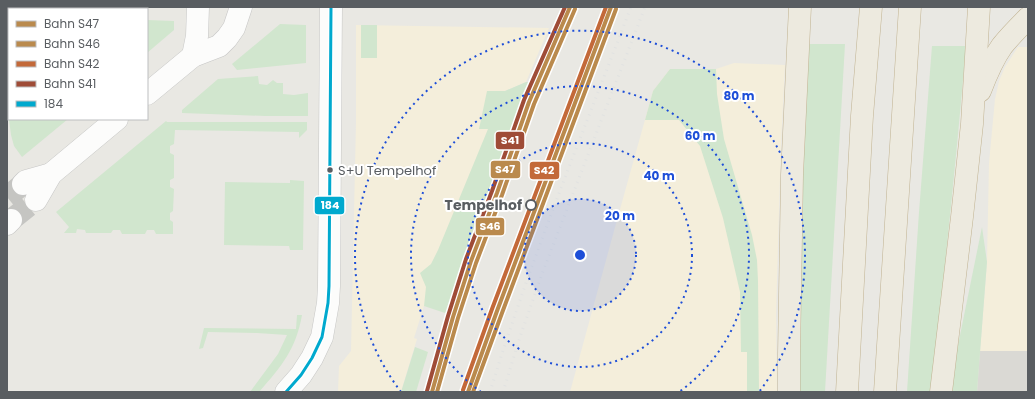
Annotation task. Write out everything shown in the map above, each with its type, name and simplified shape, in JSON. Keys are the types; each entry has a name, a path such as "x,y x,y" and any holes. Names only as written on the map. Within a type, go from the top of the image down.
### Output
{"highway":[{"path":"789,392 792,175 800,7"},
{"path":"847,392 862,124 871,7"},
{"path":"885,392 906,50 910,7"},
{"path":"941,392 973,111 979,7"},
{"path":"973,111 988,70 997,54 1003,44 1028,18"}],"street":[{"path":"193,56 197,36 198,7"},
{"path":"148,93 193,56 219,46 234,28 241,7"},
{"path":"286,392 301,375 312,358 322,337 328,303 332,7"},
{"path":"29,192 26,181 51,174 116,120"}],"shaded area":[{"path":"356,25 549,28 526,82 505,91 427,307 424,306 414,338 417,339 401,392 338,392 339,366 351,351 356,122"},
{"path":"1018,47 1028,47 1028,351 980,351 987,262 989,163 995,99 999,81 1005,67"},
{"path":"734,63 785,65 776,314 777,392 570,392 653,91 670,69 716,69"},
{"path":"980,351 1028,351 1028,392 977,392"}],"green space":[{"path":"148,20 174,21 174,30 148,52"},
{"path":"280,24 306,25 306,63 237,70 232,64"},
{"path":"361,25 377,25 377,58 361,58"},
{"path":"809,44 845,44 825,392 799,392 800,173"},
{"path":"932,46 966,46 950,219 931,392 907,392 919,212"},
{"path":"670,69 716,69 717,94 724,139 752,235 757,260 759,392 747,392 747,352 741,352 740,292 723,218 700,146 679,120 645,120 653,91"},
{"path":"258,76 259,84 267,85 273,80 277,83 283,83 283,94 294,95 308,93 308,116 182,113 182,110 218,79"},
{"path":"526,82 531,82 452,296 448,314 424,306 426,287 420,273 431,264 438,250 488,129 479,129 487,91 505,91"},
{"path":"9,120 67,120 22,157 14,146"},
{"path":"166,121 307,122 307,130 299,138 299,132 175,130 174,144 170,146 170,153 174,155 174,178 170,180 170,187 174,189 173,211 170,213 170,220 173,222 173,234 156,234 154,230 147,230 145,234 122,234 120,230 113,230 111,233 86,233 85,230 77,229 76,233 64,233 69,227 56,212"},
{"path":"290,180 304,181 303,250 290,250 289,246 224,245 225,182 290,183"},
{"path":"982,227 987,262 977,392 952,392 957,350"},
{"path":"297,315 302,315 292,347 275,374 259,392 250,392 278,354 287,335 208,332 203,348 199,349 204,328 296,329"},
{"path":"415,347 428,352 416,392 401,392"}],"tunnel":[{"path":"7,197 23,184"},
{"path":"11,220 36,200"}],"railway":[{"path":"490,392 539,246 631,7"},
{"path":"503,392 542,274 645,7"}],"rail line":[{"name":"S41","path":"427,391 466,259 524,100 565,7"},
{"name":"S47","path":"432,392 453,317 471,261 529,102 570,7"},
{"name":"S42","path":"463,390 606,7"},
{"name":"S47","path":"468,392 611,7"},
{"name":"S46","path":"437,392 458,318 476,263 534,104 575,9"},
{"name":"S46","path":"473,392 616,9"}],"transit line":[{"name":"184","path":"286,392 301,375 312,358 322,337 328,303 331,7"}],"place":[{"name":"S+U Tempelhof","path":"330,170"},
{"name":"Tempelhof","path":"531,205"}]}
